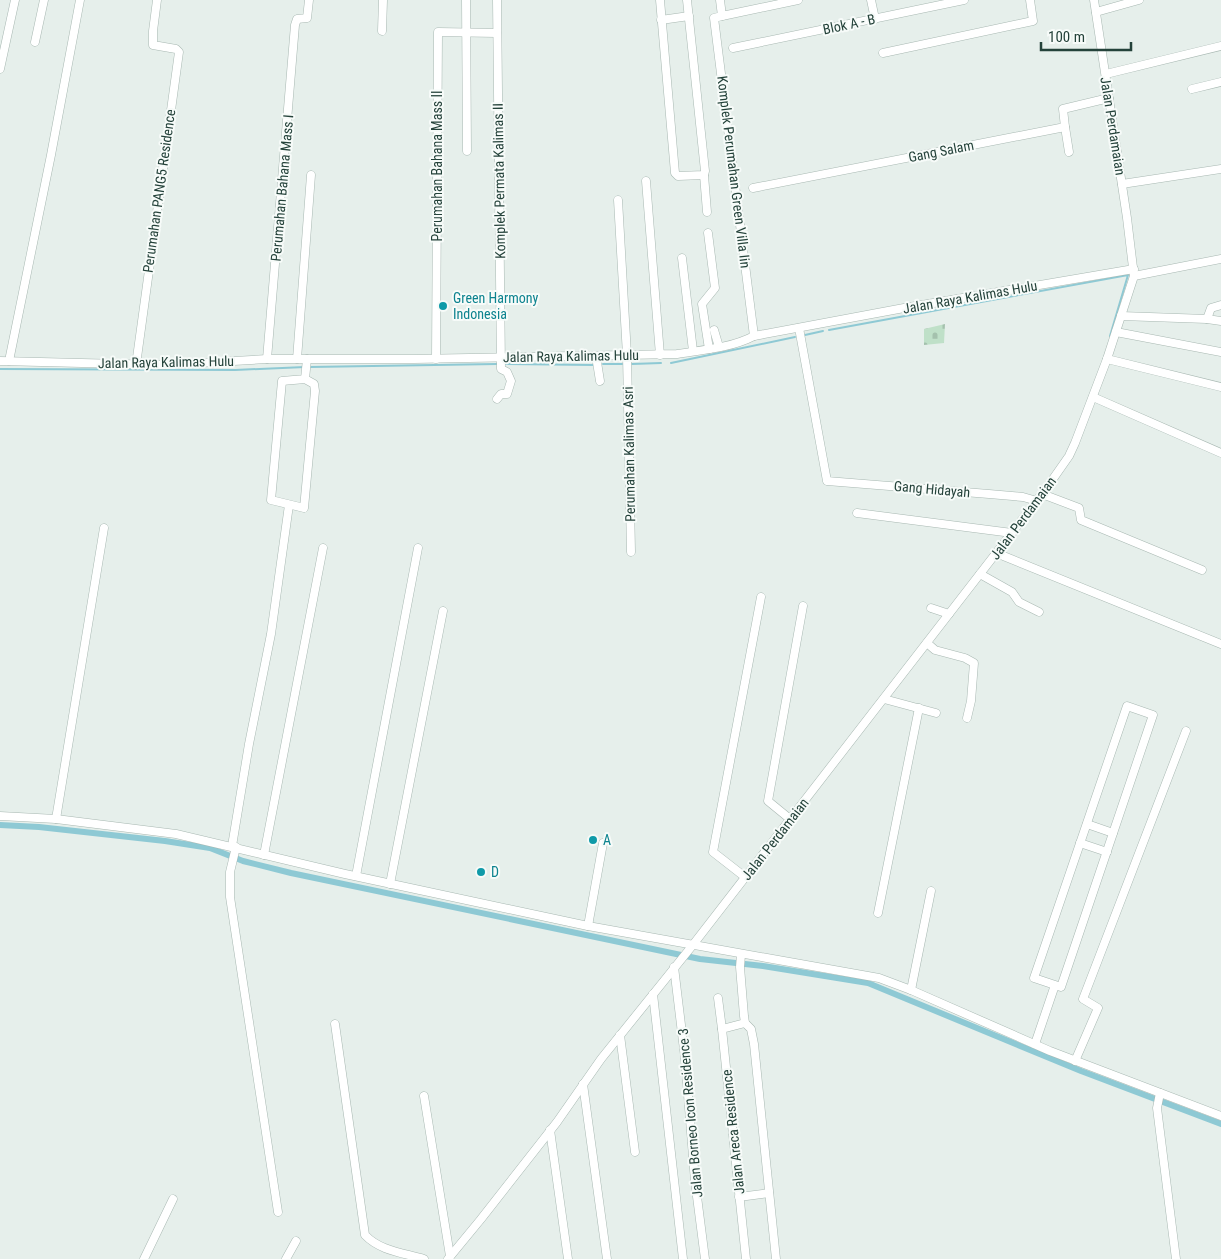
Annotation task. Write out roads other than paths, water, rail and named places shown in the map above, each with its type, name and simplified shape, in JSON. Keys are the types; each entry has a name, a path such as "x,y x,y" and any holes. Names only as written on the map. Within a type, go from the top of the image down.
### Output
{"street":[{"path":"0,69 15,0"},
{"path":"35,42 44,0"},
{"path":"9,361 52,155 80,0"},
{"name":"Perumahan PANG5 Residence","path":"136,365 178,52 176,49 154,47 152,43 157,0"},
{"name":"Perumahan Bahana Mass I","path":"267,359 295,21 307,18 309,0"},
{"path":"382,31 384,0"},
{"path":"466,0 467,151"},
{"name":"Komplek Permata Kalimas II","path":"497,0 502,362"},
{"path":"660,0 675,173 678,176 704,176"},
{"path":"687,0 705,171 707,212"},
{"path":"720,0 722,15 798,0"},
{"path":"871,0 875,19"},
{"name":"Blok A - B","path":"733,48 964,0"},
{"path":"883,53 1033,21 1030,0"},
{"name":"Jalan Perdamaian","path":"449,1258 482,1219 620,1035 884,699 1069,456 1107,359 1134,273 1094,0"},
{"path":"1096,12 1139,0"},
{"name":"Komplek Perumahan Green Villa Iin","path":"722,15 714,18 754,336"},
{"path":"661,20 689,16"},
{"name":"Perumahan Bahana Mass II","path":"436,359 438,32 497,33"},
{"path":"1106,74 1221,46"},
{"path":"1192,89 1221,82"},
{"path":"1069,152 1063,110 1109,98"},
{"name":"Gang Salam","path":"752,188 1065,127"},
{"path":"1122,184 1221,169"},
{"path":"297,359 311,175"},
{"path":"646,182 660,355"},
{"name":"Perumahan Kalimas Asri","path":"618,200 627,355 631,552"},
{"path":"708,233 715,285 714,291 702,304 709,348"},
{"path":"682,258 693,352"},
{"name":"Jalan Raya Kalimas Hulu","path":"0,361 136,365 215,363 267,359 297,359 307,364 436,359 502,362 596,356 677,354 719,347 754,336 904,308 1221,259"},
{"path":"1207,319 1211,308 1221,305"},
{"path":"1121,316 1221,321"},
{"name":"Gang Hidayah","path":"799,328 827,481 1039,497 1079,508 1081,520 1202,570"},
{"path":"714,330 719,347"},
{"path":"1116,332 1221,352"},
{"path":"596,356 600,381"},
{"path":"1107,359 1221,387"},
{"path":"497,398 501,394 507,394 511,381 507,372 501,369 502,362"},
{"path":"305,378 307,364"},
{"path":"305,378 312,382 315,391 304,508 272,500 282,381 305,378"},
{"path":"1093,397 1221,453"},
{"path":"278,1212 230,897 230,872 249,744 271,634 289,505"},
{"path":"857,513 1012,533"},
{"path":"56,819 104,528"},
{"path":"264,855 323,548"},
{"path":"356,876 418,548"},
{"path":"996,554 1221,644"},
{"path":"980,574 1012,592 1019,602 1039,612"},
{"path":"745,877 713,852 761,596"},
{"path":"790,820 768,801 803,606"},
{"path":"930,608 949,614"},
{"path":"390,884 444,611"},
{"path":"927,643 935,650 965,658 974,663 971,701 967,718"},
{"path":"884,699 936,713"},
{"path":"1127,706 1153,715 1113,832 1061,987 1034,978 1127,706"},
{"path":"878,913 919,708"},
{"path":"1075,1061 1098,1008 1083,999 1186,731"},
{"path":"0,816 56,819 148,829 390,884 690,948 740,961 804,964 879,978 1159,1096 1221,1116"},
{"path":"1087,824 1113,832"},
{"path":"588,926 603,843"},
{"path":"1080,843 1107,852"},
{"path":"911,990 931,891"},
{"path":"740,961 746,1023 751,1029 754,1044 776,1259"},
{"name":"Jalan Borneo Icon Residence 3","path":"674,967 685,1058 695,1181 705,1259"},
{"path":"1035,1044 1055,985"},
{"name":"Jalan Borneo Icon Residence 3","path":"653,994 683,1259"},
{"name":"Jalan Areca Residence","path":"718,998 746,1259"},
{"path":"722,1029 746,1023"},
{"path":"335,1024 365,1235 372,1243 424,1259"},
{"path":"620,1035 635,1152"},
{"path":"583,1084 607,1259"},
{"path":"424,1096 449,1258"},
{"path":"1159,1096 1157,1108 1176,1259"},
{"path":"550,1130 568,1259"},
{"path":"739,1197 770,1193"},
{"path":"144,1259 173,1199"},
{"path":"286,1259 296,1241"}],"waterway":[{"path":"829,330 1128,275 1110,336"},
{"path":"805,335 823,331"},
{"path":"671,363 795,337"},
{"path":"632,364 661,363"},
{"path":"310,367 497,364"},
{"path":"502,364 593,365"},
{"path":"603,364 622,364"},
{"path":"0,369 235,370 305,367"},
{"path":"0,825 39,827 210,848 243,861 291,873 700,959 763,966 868,983 1081,1071 1221,1124"}],"place":[{"name":"Green Harmony Indonesia","path":"443,306"},
{"name":"A","path":"593,840"},
{"name":"D","path":"481,872"}]}
